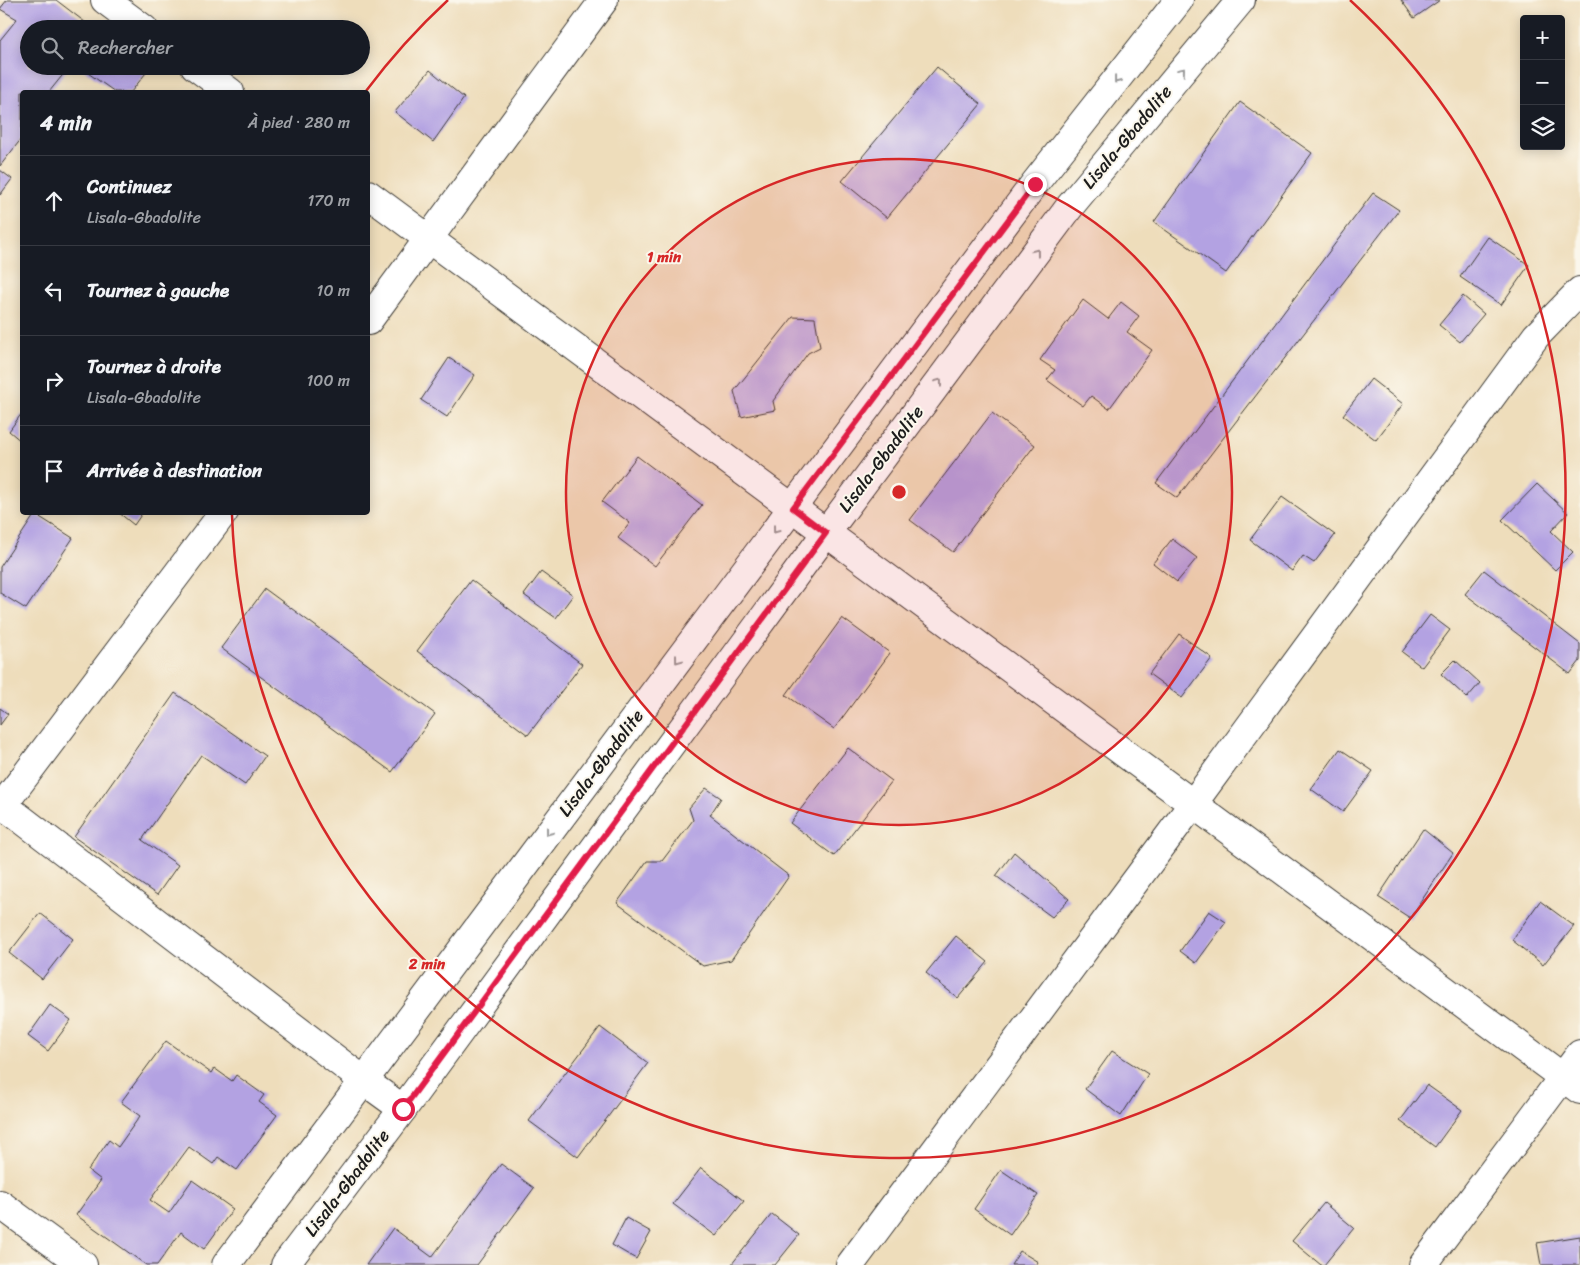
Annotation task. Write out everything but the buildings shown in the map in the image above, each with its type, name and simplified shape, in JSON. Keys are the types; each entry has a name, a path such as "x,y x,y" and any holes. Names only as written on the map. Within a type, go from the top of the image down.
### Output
{"street":[{"path":"105,0 132,20"},
{"path":"370,319 604,0"},
{"name":"Lisala-Gbadolite","path":"226,1265 1035,184 1179,0"},
{"name":"Lisala-Gbadolite","path":"285,1265 403,1109 826,533 1071,205 1241,0"},
{"path":"207,75 227,90"},
{"path":"1035,184 1071,205"},
{"path":"370,196 1571,1084"},
{"path":"850,1265 1536,336 1580,291"},
{"path":"222,515 2,807 403,1109"},
{"path":"1423,1265 1571,1084 1580,1054"},
{"path":"0,1204 83,1265"}],"route":[{"path":"403,1109 826,533 793,508 1035,184"}]}
